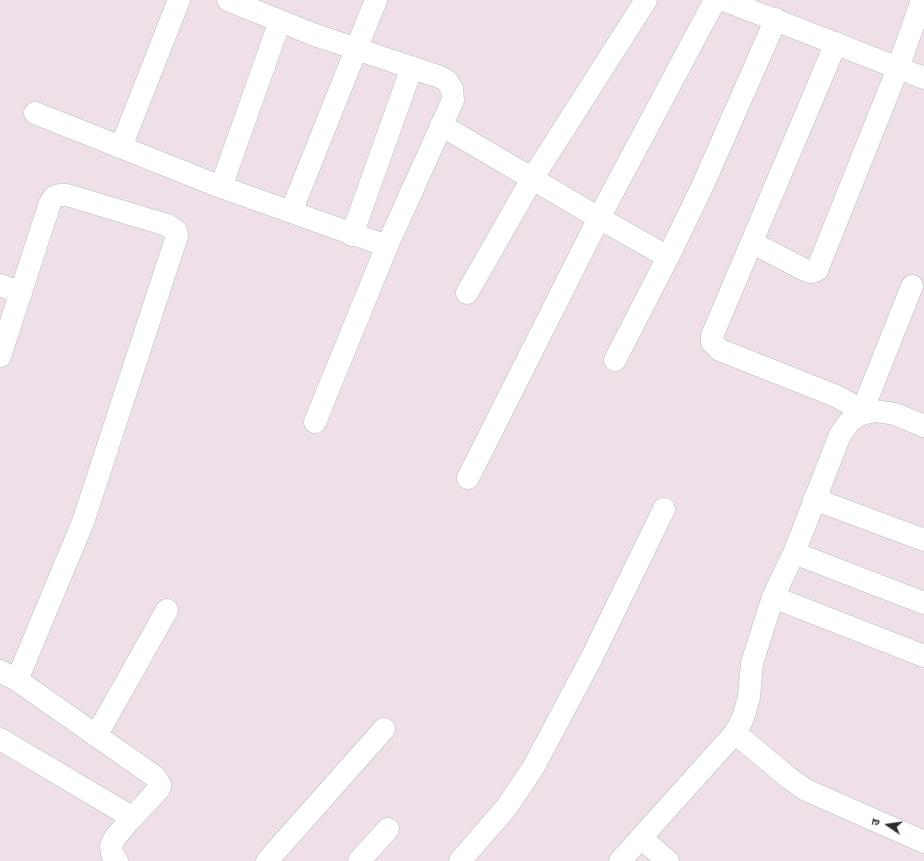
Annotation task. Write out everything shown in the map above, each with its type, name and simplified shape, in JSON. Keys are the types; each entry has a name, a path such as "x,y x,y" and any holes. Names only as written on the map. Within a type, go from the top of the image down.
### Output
{"street":[{"path":"121,147 179,0"},
{"path":"228,0 356,50 440,77 447,81 452,89 453,100 387,246 315,422"},
{"path":"291,212 376,0"},
{"path":"466,293 532,179 646,0"},
{"path":"468,478 599,218 715,0"},
{"path":"724,0 755,5 776,19 924,78"},
{"path":"753,243 805,270 811,272 817,270 898,68 922,0"},
{"path":"615,360 702,187 776,19"},
{"path":"221,187 280,21"},
{"path":"836,43 753,243 712,336 715,346 836,396 849,403 861,414"},
{"path":"352,235 412,67"},
{"path":"35,113 221,187 352,235 387,246"},
{"path":"441,125 668,257"},
{"path":"0,356 50,203 54,197 60,194 67,195 167,225 176,230 176,240 84,522 8,676 154,776 160,785 159,789 114,839 111,846 112,854 117,861"},
{"path":"0,285 21,293"},
{"path":"861,414 912,286"},
{"path":"620,861 735,732 743,718 749,697 752,663 773,597 794,553 840,435 850,421 861,414 876,411 895,414 924,426"},
{"path":"814,499 924,540"},
{"path":"460,861 506,808 533,768 590,661 664,509"},
{"path":"794,553 924,603"},
{"path":"773,597 924,656"},
{"path":"96,736 167,610"},
{"path":"267,861 384,728"},
{"path":"735,732 789,778 806,790 924,842"},
{"path":"0,739 123,812 130,820"},
{"path":"359,861 388,829"},
{"path":"641,838 668,861"}]}
